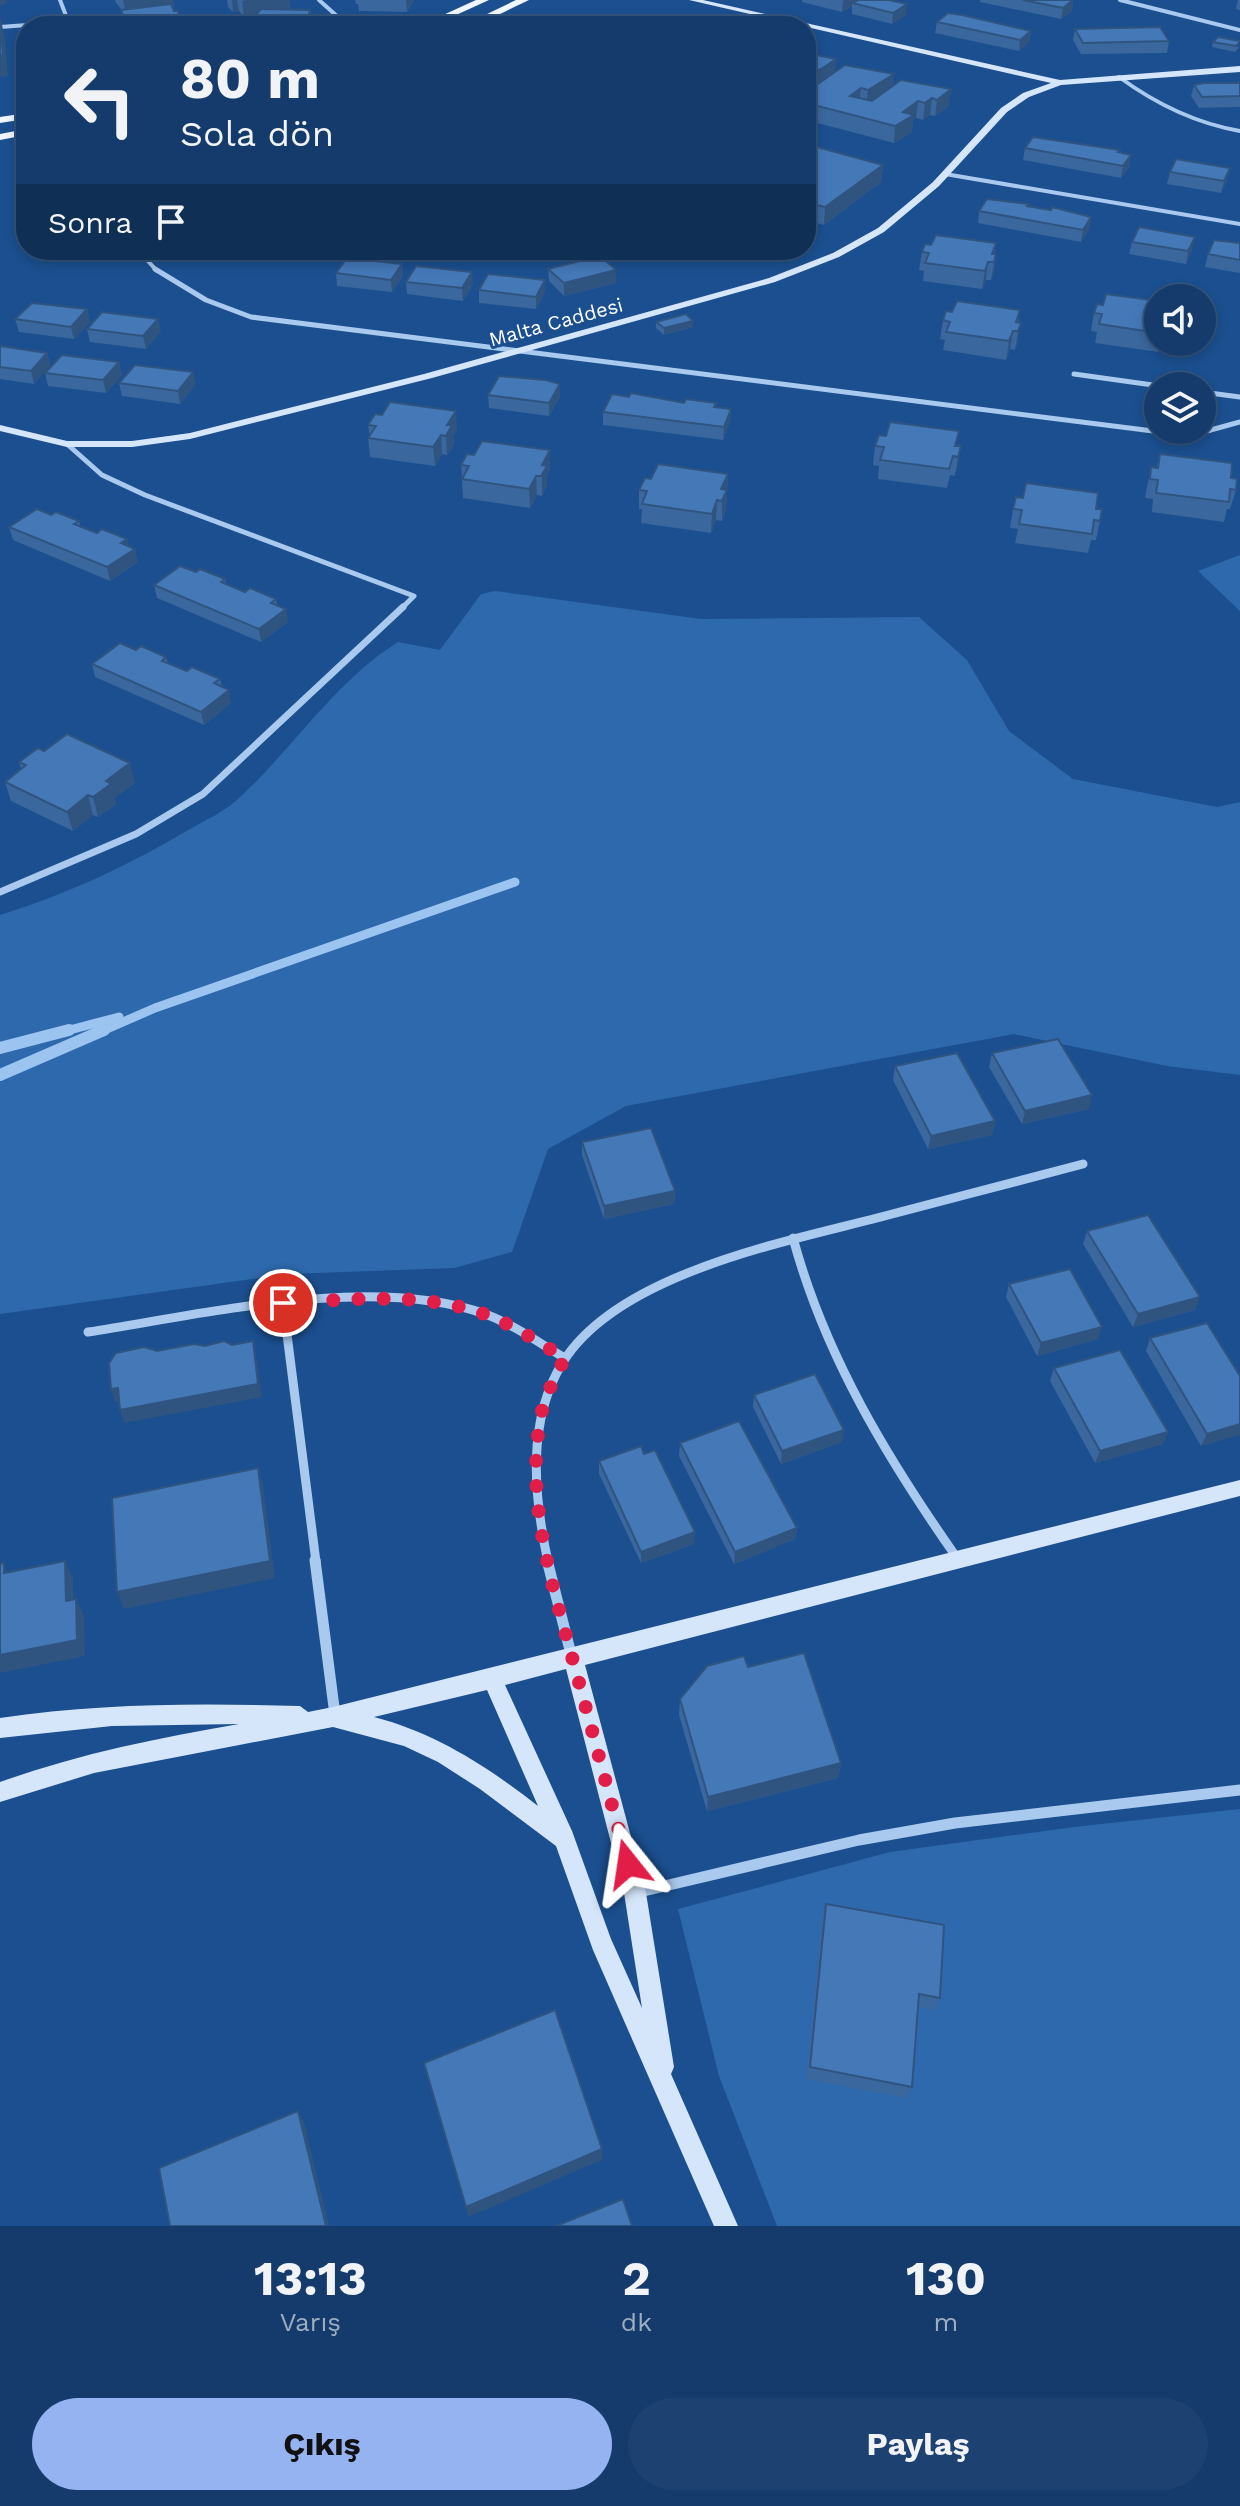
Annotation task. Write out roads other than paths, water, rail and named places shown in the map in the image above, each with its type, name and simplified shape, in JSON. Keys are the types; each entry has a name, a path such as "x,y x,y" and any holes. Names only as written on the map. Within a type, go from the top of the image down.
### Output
{"main road":[{"path":"447,16 484,0"},
{"path":"489,16 524,0"},
{"path":"693,0 762,16"},
{"path":"816,28 1060,83 1240,69"},
{"name":"Malta Caddesi","path":"0,428 67,444 158,442 218,431 733,293 818,263 881,230 945,174 1015,101 1060,83"},
{"path":"0,1792 47,1773 116,1754 335,1718 1240,1488"},
{"path":"573,1658 635,1893 665,2087"},
{"path":"492,1679 564,1839 601,1942 726,2226"},
{"path":"0,1728 39,1721 180,1712 335,1718 407,1736 499,1790 564,1839"}],"street":[{"path":"319,0 337,16"},
{"path":"1120,0 1240,30"},
{"path":"1119,77 1154,102 1186,119 1240,131"},
{"path":"945,174 1240,224"},
{"path":"146,260 216,307 236,315 1153,431 1207,431 1240,422"},
{"path":"1074,374 1144,384"},
{"path":"1216,394 1240,397"},
{"path":"0,892 136,834 203,794 414,596 116,482 102,475 67,444"},
{"path":"573,1658 552,1590 537,1474 539,1427 547,1390 565,1358 598,1327 675,1277 716,1260 1083,1164"},
{"path":"793,1238 803,1281 862,1406 905,1485 957,1558"},
{"path":"88,1332 283,1303 399,1299 448,1305 484,1314 565,1358"},
{"path":"283,1303 335,1718"},
{"path":"635,1893 872,1837 955,1823 1240,1790"}],"waterway":[{"path":"100,1032 155,1008 515,882"},
{"path":"62,1032 119,1017"},
{"path":"0,1048 69,1030"},
{"path":"0,1075 104,1030"}]}
